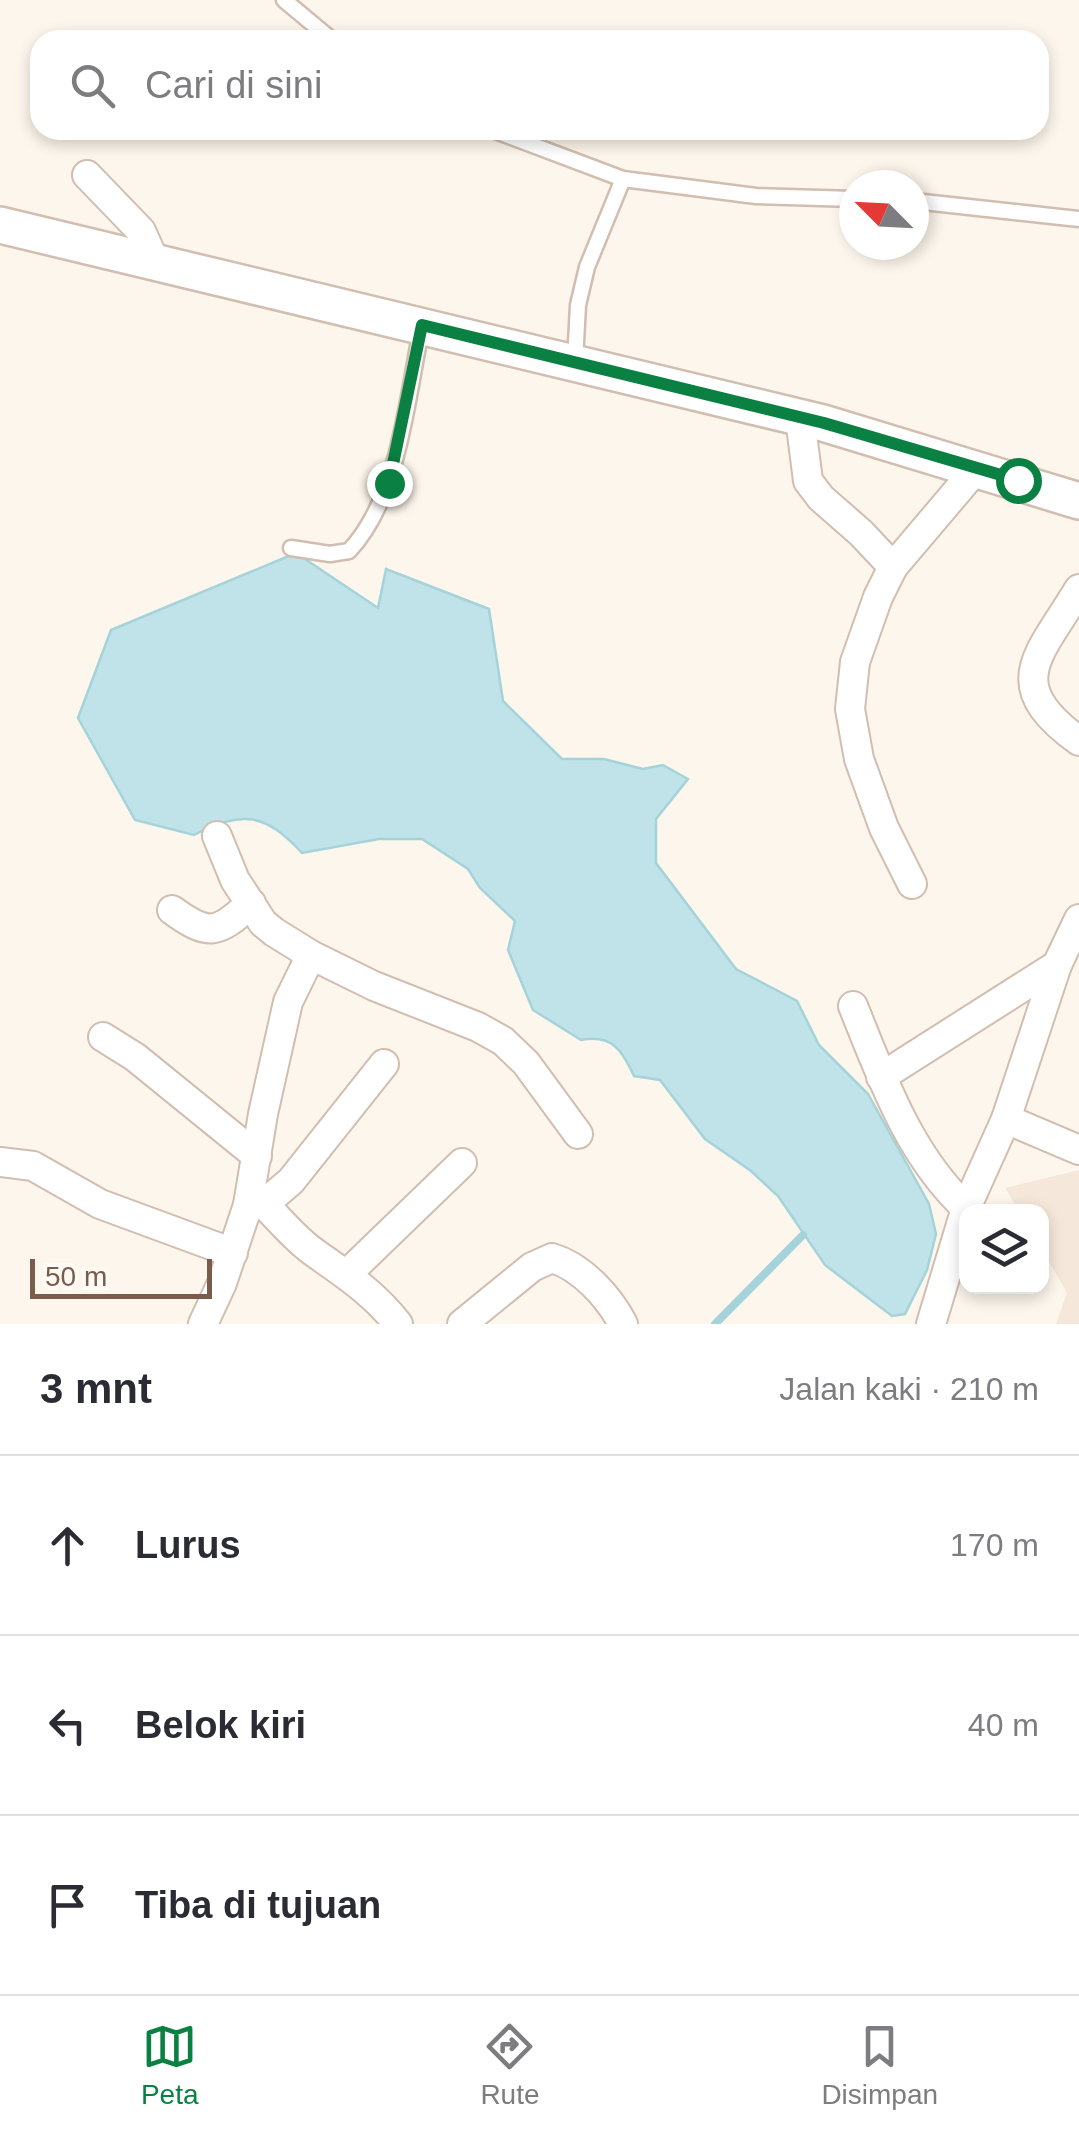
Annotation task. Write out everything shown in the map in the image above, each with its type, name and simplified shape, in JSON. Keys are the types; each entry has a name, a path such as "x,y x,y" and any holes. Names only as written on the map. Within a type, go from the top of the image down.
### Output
{"street":[{"path":"87,175 141,231 154,260"},
{"path":"0,224 800,418 1079,501"},
{"path":"800,418 802,454 814,489 893,567"},
{"path":"912,884 884,828 865,776 850,709 855,662 893,567 976,469"},
{"path":"1079,589 1037,661 1032,686 1040,707 1079,742"},
{"path":"218,836 230,870 263,923 311,955 374,986 464,1021 503,1041 526,1062 578,1134"},
{"path":"172,910 200,928 215,930 251,904"},
{"path":"968,1204 1006,1119 1057,965 1079,919"},
{"path":"204,1324 256,1204 257,1156 288,1002 311,955"},
{"path":"881,1077 1057,965"},
{"path":"853,1006 912,1140 945,1189 962,1204"},
{"path":"102,1036 135,1057 257,1156"},
{"path":"256,1204 291,1181 384,1064"},
{"path":"1006,1119 1079,1150"},
{"path":"0,1162 34,1166 100,1204 233,1253"},
{"path":"348,1273 462,1162"},
{"path":"256,1204 312,1251 348,1273 382,1303 398,1324"},
{"path":"930,1324 959,1231"},
{"path":"462,1324 532,1267 552,1258 596,1287 613,1305 623,1324"}],"lane":[{"path":"284,0 320,30"},
{"path":"520,140 623,178 756,196 839,199"},
{"path":"576,362 578,304 587,267 623,178"},
{"path":"929,202 1079,219"},
{"path":"291,548 330,554 349,551 376,511 389,483 422,325"}],"shaded area":[{"path":"1079,1170 1079,1324 1056,1324 1067,1293 1049,1261 1049,1204 1015,1204 1005,1188"}],"water":[{"path":"296,553 378,608 386,569 489,609 503,701 562,759 604,759 643,769 663,765 688,779 656,819 656,863 736,969 797,1001 819,1045 868,1094 929,1204 936,1234 927,1270 905,1314 892,1316 825,1265 778,1196 751,1171 705,1139 660,1080 634,1076 615,1046 601,1039 581,1040 533,1010 508,950 515,921 480,888 468,869 422,839 379,839 302,853 276,830 253,820 226,822 194,835 135,820 78,718 111,630"}],"waterway":[{"path":"715,1324 803,1235"}],"route":[{"path":"389,483 422,325 824,423 1018,480"}]}
